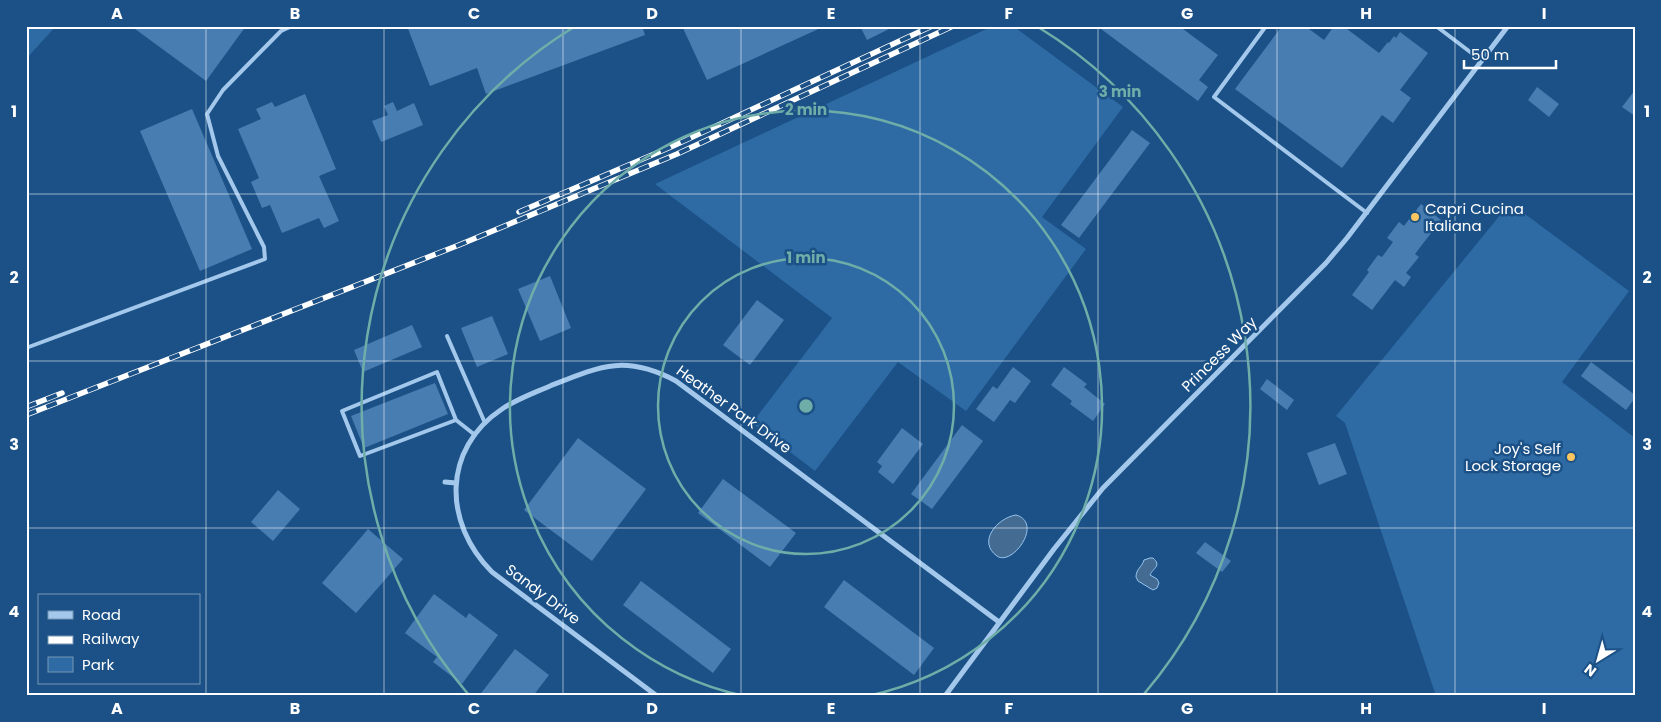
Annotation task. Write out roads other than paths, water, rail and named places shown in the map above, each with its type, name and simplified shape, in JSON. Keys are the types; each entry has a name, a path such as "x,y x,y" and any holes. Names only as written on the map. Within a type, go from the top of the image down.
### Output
{"street":[{"name":"Princess Way","path":"945,696 1054,549 1103,488 1326,263 1367,213 1508,26"},
{"name":"Heather Park Drive","path":"456,483 460,464 467,447 486,422 502,408 592,369 612,365 642,367 660,372 676,381 999,622"},
{"path":"445,482 456,483"},
{"name":"Sandy Drive","path":"456,483 457,505 461,524 480,559 492,572 657,696"}],"lane":[{"path":"26,348 264,259 264,248 218,156 207,114 223,90 281,31 292,26"},
{"path":"1266,26 1214,97 1367,213"},
{"path":"1436,26 1482,61"},
{"path":"447,336 486,422"},
{"path":"456,420 360,456 342,411 437,372 456,420 475,435"}],"railway":[{"path":"519,212 673,146 932,26"},
{"path":"26,415 459,245 677,154 953,26"},
{"path":"26,407 62,393"}],"place":[{"name":"Capri Cucina Italiana","path":"1415,217"},
{"name":"Joy's Self Lock Storage","path":"1571,457"}]}
